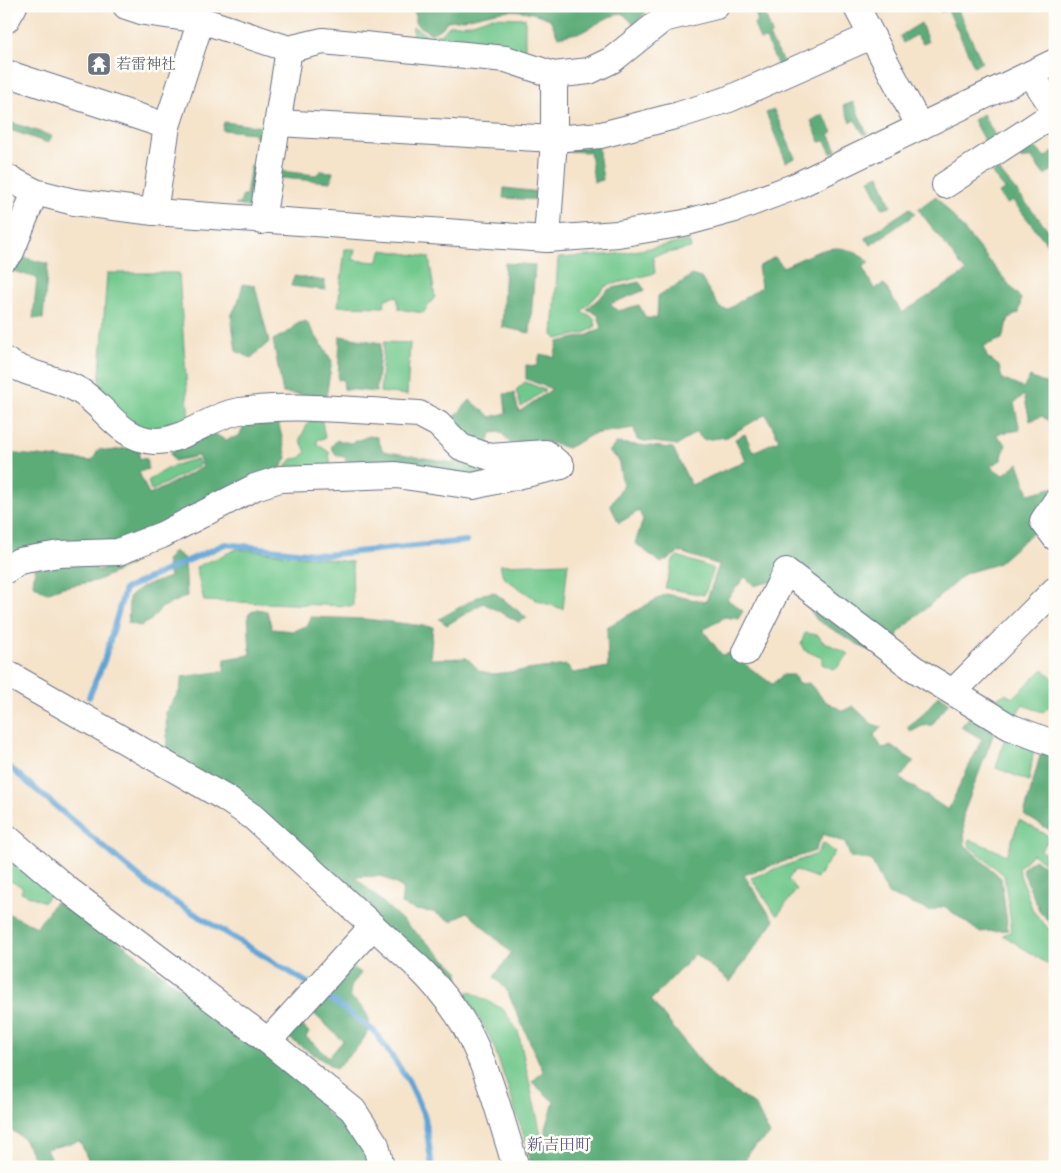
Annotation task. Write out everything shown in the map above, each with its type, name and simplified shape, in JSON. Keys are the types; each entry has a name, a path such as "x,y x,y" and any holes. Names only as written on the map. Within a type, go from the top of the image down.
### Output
{"street":[{"path":"6,20 14,6"},
{"path":"126,6 144,12 200,20 289,49 323,41 506,59 554,75 589,71 612,60 664,19 716,6"},
{"path":"856,6 920,127"},
{"path":"154,212 167,126 200,20"},
{"path":"278,123 554,139 610,133 679,115 728,99 872,36"},
{"path":"262,221 289,49"},
{"path":"6,177 35,192 74,202 154,212 262,221 547,239 618,234 684,223 735,209 796,186 1055,62"},
{"path":"6,73 167,126"},
{"path":"945,185 1055,112 1031,74"},
{"path":"547,239 554,139 554,75"},
{"path":"6,257 11,252 35,192"},
{"path":"6,361 16,368 54,379 79,390 120,428 141,439 155,441 179,436 237,412 272,408 419,414 438,424 461,447 490,457 546,453 561,466 473,486 396,475 280,479 256,487 162,535 118,552 59,554 19,560 6,570"},
{"path":"1055,503 1043,521 1055,537"},
{"path":"746,652 786,571 913,668 1010,727 1055,744"},
{"path":"953,692 1055,590"},
{"path":"6,673 254,817 439,989 465,1026 484,1067 516,1167"},
{"path":"6,837 67,889 268,1041 353,1110 376,1145 381,1167"},
{"path":"268,1041 373,926"}],"green space":[{"path":"380,6 677,6 647,10 635,25 622,13 609,17 582,32 558,37 550,19 521,11 509,10 447,21 443,27 431,34 415,23 415,12 396,7 387,14"},
{"path":"940,6 956,6 982,62 974,66 948,10 941,12"},
{"path":"763,8 772,34 769,36 784,64 778,66 766,39 760,40 754,24 758,21 754,10"},
{"path":"490,17 525,18 525,52 412,40 413,27 430,37 442,33 450,25 470,24"},
{"path":"921,23 928,42 923,44 916,35 903,43 900,36"},
{"path":"853,102 867,133 864,135 855,120 851,122 843,106"},
{"path":"774,110 795,158 786,162 766,113"},
{"path":"823,114 833,132 829,134 837,150 831,153 825,141 820,142 811,121"},
{"path":"983,114 998,141 987,146 973,120"},
{"path":"10,122 52,136 48,143 7,129"},
{"path":"224,122 263,127 264,137 255,138 254,133 222,130"},
{"path":"1032,144 1045,157 1055,151 1055,173 1053,170 1044,175 1031,157 1022,160 1017,154"},
{"path":"598,145 603,180 594,182 590,152 563,151"},
{"path":"251,165 260,168 254,196 248,207 235,205 240,203 243,195 246,195"},
{"path":"997,168 1055,238 1055,254 1013,201 1007,204 998,194 1005,189 992,174"},
{"path":"280,171 316,175 320,171 333,172 331,182 279,178"},
{"path":"879,175 891,206 882,208 869,179"},
{"path":"504,188 540,192 541,200 503,198"},
{"path":"936,196 1021,299 1019,313 1009,318 1002,339 984,346 987,357 999,366 1002,379 1023,388 1030,377 1044,383 1055,382 1055,426 1042,416 1030,421 1024,395 1014,403 1020,430 996,434 1006,444 1001,460 990,466 1003,475 1018,463 1029,494 1055,487 1055,526 1035,531 997,564 966,573 898,633 896,645 883,655 866,649 817,620 791,583 769,582 754,586 745,577 727,599 743,611 738,619 725,617 703,630 722,655 734,652 746,665 772,684 783,675 794,675 798,684 809,683 825,701 843,711 853,706 872,724 882,727 874,735 882,748 891,746 914,761 900,778 948,810 982,739 961,727 970,716 995,730 963,815 965,845 1001,878 1008,930 979,932 944,906 930,911 888,894 871,860 851,858 845,843 823,834 815,851 744,875 774,921 730,982 695,954 651,1000 714,1078 755,1105 770,1135 748,1152 744,1167 532,1167 526,1149 544,1135 554,1102 532,1082 543,1071 506,989 494,977 511,953 467,912 451,921 433,912 416,910 401,904 403,888 381,876 355,877 458,971 459,981 438,973 167,752 166,712 180,690 182,677 224,671 225,659 250,655 248,614 257,609 267,611 272,629 293,631 308,625 311,617 365,619 433,627 430,659 467,658 480,671 494,674 567,665 573,673 608,667 607,627 666,594 706,602 719,565 680,552 661,563 635,543 643,520 639,511 619,523 610,505 623,486 618,459 609,452 616,443 673,448 691,485 746,461 735,439 745,434 753,452 779,440 766,414 727,437 703,440 696,432 678,445 637,440 634,428 593,434 568,448 544,441 510,443 501,432 491,433 487,448 465,442 449,423 470,400 491,417 506,413 504,394 514,393 519,412 552,389 526,379 526,365 537,366 540,354 554,357 558,342 588,335 602,328 598,315 587,309 609,289 639,282 645,290 610,304 618,311 639,305 646,318 657,318 658,296 691,275 701,278 720,308 727,310 761,287 758,267 775,257 783,267 817,252 837,248 847,249 869,262 863,268 874,289 884,284 902,313 966,272 918,209"},
{"path":"910,208 915,214 871,245 865,238"},
{"path":"689,241 691,248 653,256 655,273 606,286 582,311 594,318 596,326 585,333 557,339 553,335 558,258 617,254"},
{"path":"345,249 355,249 353,260 377,262 382,250 429,257 435,297 423,313 399,309 397,296 385,299 384,307 338,306"},
{"path":"22,257 48,264 43,319 33,318 37,278 9,270"},
{"path":"505,263 535,265 530,333 502,327"},
{"path":"107,273 179,273 189,421 152,434 114,411 99,388"},
{"path":"294,276 325,281 325,290 291,286"},
{"path":"243,284 255,286 269,342 251,358 236,351 231,316 238,302"},
{"path":"306,321 332,361 326,397 283,393 273,340 292,330 296,324"},
{"path":"340,336 381,343 376,392 344,389 343,379 338,380"},
{"path":"384,342 410,343 407,395 380,392"},
{"path":"525,382 545,390 521,407 516,390"},
{"path":"278,421 287,458 281,468 117,546 6,563 6,453 92,461 99,449 109,451 139,446 139,458 147,459 148,469 139,472 149,495 203,467 198,456 174,461 170,453 176,447 212,432 225,440 239,436 246,423"},
{"path":"309,421 322,421 325,438 317,440 317,444 329,452 331,467 282,472 292,459 300,458 306,452 300,439"},
{"path":"369,436 377,437 383,451 454,463 459,459 491,468 490,476 348,469 345,457 337,456 331,447 337,440 351,443"},
{"path":"197,459 200,465 151,491 148,481 171,467"},
{"path":"237,549 352,562 353,606 204,601 196,567"},
{"path":"174,551 185,559 187,596 161,608 151,620 140,626 128,623 129,597 141,587 170,577 166,561"},
{"path":"127,554 131,565 96,581 63,587 46,593 33,584 35,568 93,558 97,571 108,566 109,558"},
{"path":"678,556 714,569 704,595 665,588 673,560"},
{"path":"568,563 563,609 538,601 503,577 500,565"},
{"path":"494,592 527,618 519,622 483,603 447,625 439,619 483,594"},
{"path":"805,633 818,635 822,641 849,654 835,670 822,664 822,658 804,650 801,644"},
{"path":"1043,669 1055,680 1055,701 1043,712 1022,705 1015,717 1002,711 997,698 1005,694 1013,698"},
{"path":"939,695 949,702 932,725 922,726 911,732 907,727 921,716"},
{"path":"1005,737 1034,748 1029,781 996,768"},
{"path":"1041,752 1055,756 1055,833 1024,815"},
{"path":"1019,820 1051,837 1041,850 1049,857 1044,862 1032,854 1018,869 1033,911 1055,936 1055,969 1003,935 1012,931 1004,875 969,846 969,839 1007,855"},
{"path":"823,843 835,852 817,878 795,870 788,880 797,889 777,916 751,878 817,854"},
{"path":"6,850 53,890 44,902 21,892 23,887 6,879"},
{"path":"1055,857 1055,929 1039,910 1022,869 1034,859 1043,865"},
{"path":"55,902 85,920 96,924 320,1094 325,1112 354,1129 370,1167 86,1167 88,1160 80,1141 46,1149 55,1167 38,1167 24,1139 6,1126 6,915 7,913 37,927"},
{"path":"347,963 361,973 351,986 350,997 362,1007 368,1016 369,1025 361,1043 336,1069 289,1038 297,1021 309,1032 306,1037 329,1057 343,1041 310,1010"},
{"path":"469,991 503,1009 518,1031 541,1135 527,1145 492,1041 466,996"}],"waterway":[{"path":"89,697 104,661 125,589 225,544 325,555 466,541"},
{"path":"6,764 151,887 311,985"},
{"path":"321,992 375,1032 408,1080 425,1117 432,1167"}],"place":[{"name":"若雷神社","path":"99,64"}],"district":[{"name":"新吉田町","path":"559,1144"}]}
